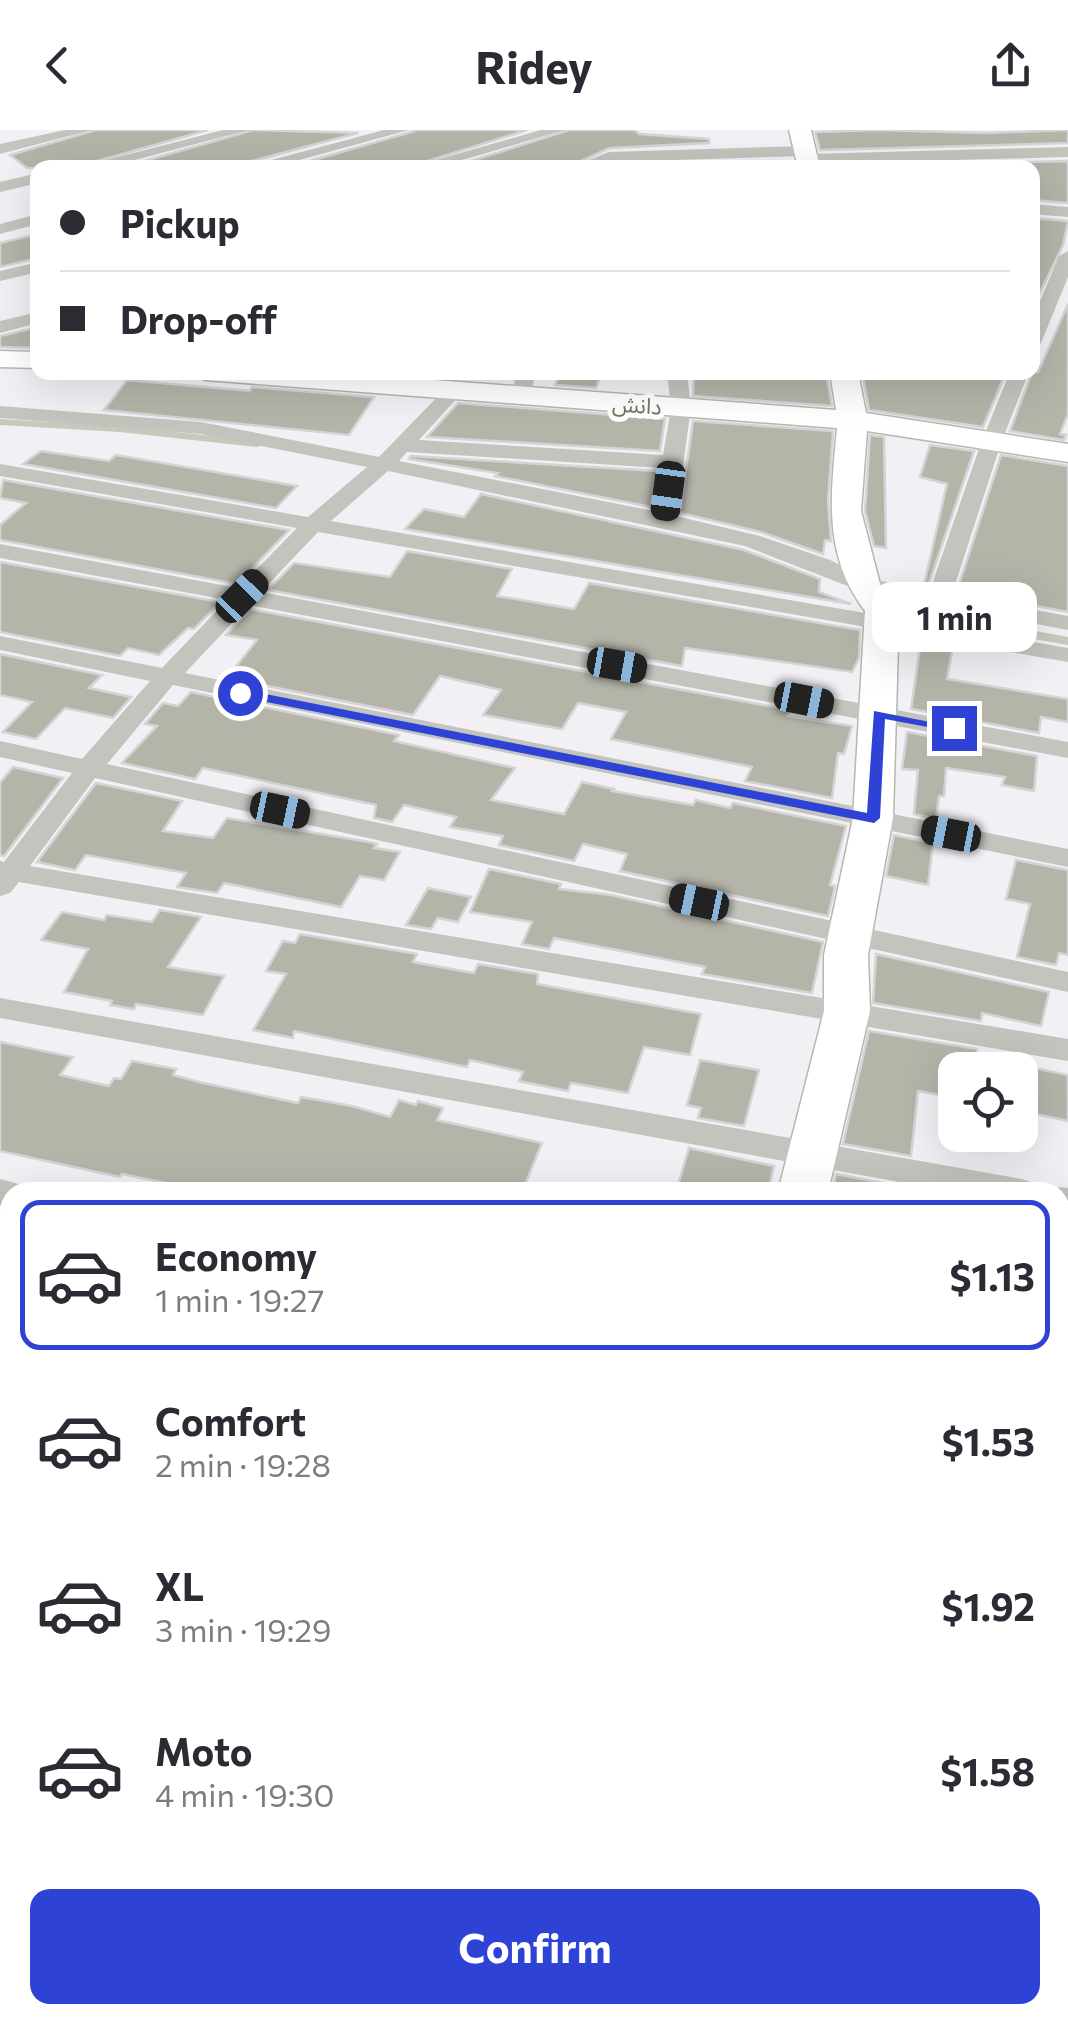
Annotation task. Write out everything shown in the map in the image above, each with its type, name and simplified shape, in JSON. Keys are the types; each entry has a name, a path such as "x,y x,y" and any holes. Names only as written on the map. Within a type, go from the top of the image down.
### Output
{"street":[{"path":"0,149 86,130"},
{"path":"116,160 242,130"},
{"path":"281,160 402,130"},
{"path":"445,160 552,131"},
{"path":"600,160 805,152 1068,152"},
{"path":"0,187 30,180"},
{"path":"1040,210 1068,212"},
{"path":"0,228 30,221"},
{"path":"1040,323 1068,256"},
{"path":"0,276 30,268"},
{"path":"0,327 30,319"},
{"path":"0,359 30,360"},
{"name":"دانش","path":"345,380 451,394 524,385 680,408 853,420 1068,453"},
{"path":"664,520 680,408 678,380"},
{"path":"808,1172 847,1011 846,955 874,818 879,714 876,606 845,511 853,420 846,380"},
{"path":"939,600 991,443 1017,380"},
{"path":"451,394 393,455 311,526 242,596 89,768 4,876 1068,1050"},
{"path":"0,412 201,428 393,455 752,541 822,566 876,606 939,600 1068,623"},
{"path":"393,455 672,462"},
{"path":"0,470 311,526 876,606 1068,655"},
{"path":"0,552 1068,750"},
{"path":"0,644 1068,858"},
{"path":"0,749 1068,982"},
{"path":"0,1008 808,1172 915,1182"}],"building":[{"path":"96,130 208,130 101,160 30,160 27,168 10,155"},
{"path":"253,130 358,133 255,160 149,160"},
{"path":"418,130 527,130 431,160 314,160"},
{"path":"569,130 635,130 639,134 709,139 709,143 609,148 583,160 475,160"},
{"path":"1068,130 1068,143 820,150 815,132"},
{"path":"1068,161 1068,203 1040,201 1040,162"},
{"path":"1040,219 1068,221 1063,245 1040,292"},
{"path":"30,236 30,260 0,267 0,243"},
{"path":"1068,304 1068,414 1060,434 1066,435 1064,440 1010,431 1029,380 1040,380 1040,367"},
{"path":"30,329 30,348 0,347 0,336"},
{"path":"127,380 374,397 349,435 104,410"},
{"path":"557,380 599,380 596,388 555,385"},
{"path":"694,380 827,380 832,406 693,396"},
{"path":"863,380 1003,380 983,427 869,410"},
{"path":"458,403 665,419 660,451 427,437"},
{"path":"693,421 833,431 828,500 831,541 825,540 823,554 761,532 680,513"},
{"path":"870,435 884,437 886,548 874,546 865,511"},
{"path":"930,445 974,451 928,586 924,585 947,484 920,477"},
{"path":"41,451 109,461 116,455 297,486 276,508 23,464"},
{"path":"1001,455 1068,466 1068,612 957,591"},
{"path":"411,456 657,471 651,507 495,476 498,473 409,459"},
{"path":"3,480 289,530 237,584 0,540 0,525 26,503 0,498"},
{"path":"481,494 744,550 820,579 819,592 851,604 405,529 424,509 464,517"},
{"path":"407,551 512,569 497,596 574,609 589,583 860,630 859,658 852,672 685,648 682,666 268,590 294,563 390,577"},
{"path":"0,562 220,602 194,629 188,628 159,655 128,648 120,656 0,632"},
{"path":"250,609 790,710 788,716 852,726 844,754 838,753 832,798 745,781 752,767 611,739 626,712 578,703 562,729 483,715 501,690 440,676 413,715 227,678 257,640 226,635"},
{"path":"921,641 953,646 947,679 1068,699 1068,722 1041,717 1039,733 911,709"},
{"path":"0,654 102,675 89,688 131,697 113,718 65,708 36,739 3,732 32,702 0,695"},
{"path":"191,692 399,735 394,741 515,768 491,800 564,814 582,782 693,805 696,800 730,808 733,803 846,826 830,885 835,886 828,916 620,871 627,854 583,844 574,861 499,845 503,836 450,827 456,817 404,805 392,822 374,818 376,805 203,768 195,779 122,763 157,726 145,724 163,703 178,706"},
{"path":"907,732 1037,756 1034,791 1002,785 1005,777 946,768 944,796 939,796 936,819 914,814 918,770 902,769"},
{"path":"13,767 63,778 4,856 0,855 0,783"},
{"path":"96,783 182,801 163,831 213,838 227,818 369,842 377,844 374,848 400,852 384,880 360,876 341,907 224,883 217,893 177,887 186,873 86,855 75,870 37,862"},
{"path":"894,835 933,843 928,885 886,876"},
{"path":"1016,860 1068,870 1068,955 1059,953 1056,965 1017,957 1030,904 1006,899"},
{"path":"489,869 561,884 559,889 611,895 823,942 812,993 702,974 705,967 554,938 549,949 522,944 532,922 470,912"},
{"path":"428,888 471,897 458,922 438,918 431,929 406,925"},
{"path":"160,910 201,917 168,967 224,976 203,1015 136,1004 134,1009 64,992 88,949 41,940 62,912 104,920 107,915 152,922"},
{"path":"300,934 417,954 413,962 474,973 478,964 538,974 537,984 701,1014 690,1055 644,1047 628,1093 571,1083 568,1091 519,1081 523,1072 470,1060 467,1067 294,1031 293,1038 253,1030 286,974 266,971 283,941 295,943"},
{"path":"876,954 1049,992 1041,1026 982,1013 981,1021 873,1003"},
{"path":"869,1031 977,1049 938,1052 938,1095 918,1091 911,1156 843,1144"},
{"path":"0,1042 73,1057 60,1075 109,1086 114,1078 121,1079 132,1061 176,1069 173,1075 199,1082 298,1103 301,1097 352,1106 390,1117 399,1100 416,1105 418,1101 443,1108 437,1120 542,1143 526,1182 160,1182 0,1151"},
{"path":"700,1060 759,1070 744,1126 698,1118 701,1108 687,1105"},
{"path":"1038,1069 1068,1075 1068,1121 1038,1114"},
{"path":"689,1148 774,1166 770,1182 679,1182"},
{"path":"836,1174 878,1182 834,1182"}],"waterway":[{"path":"0,422 120,429 257,444"},
{"path":"886,601 919,614 1010,630"},
{"path":"996,628 1068,641"}],"route":[{"path":"240,693 874,818 879,714 954,728"}]}
